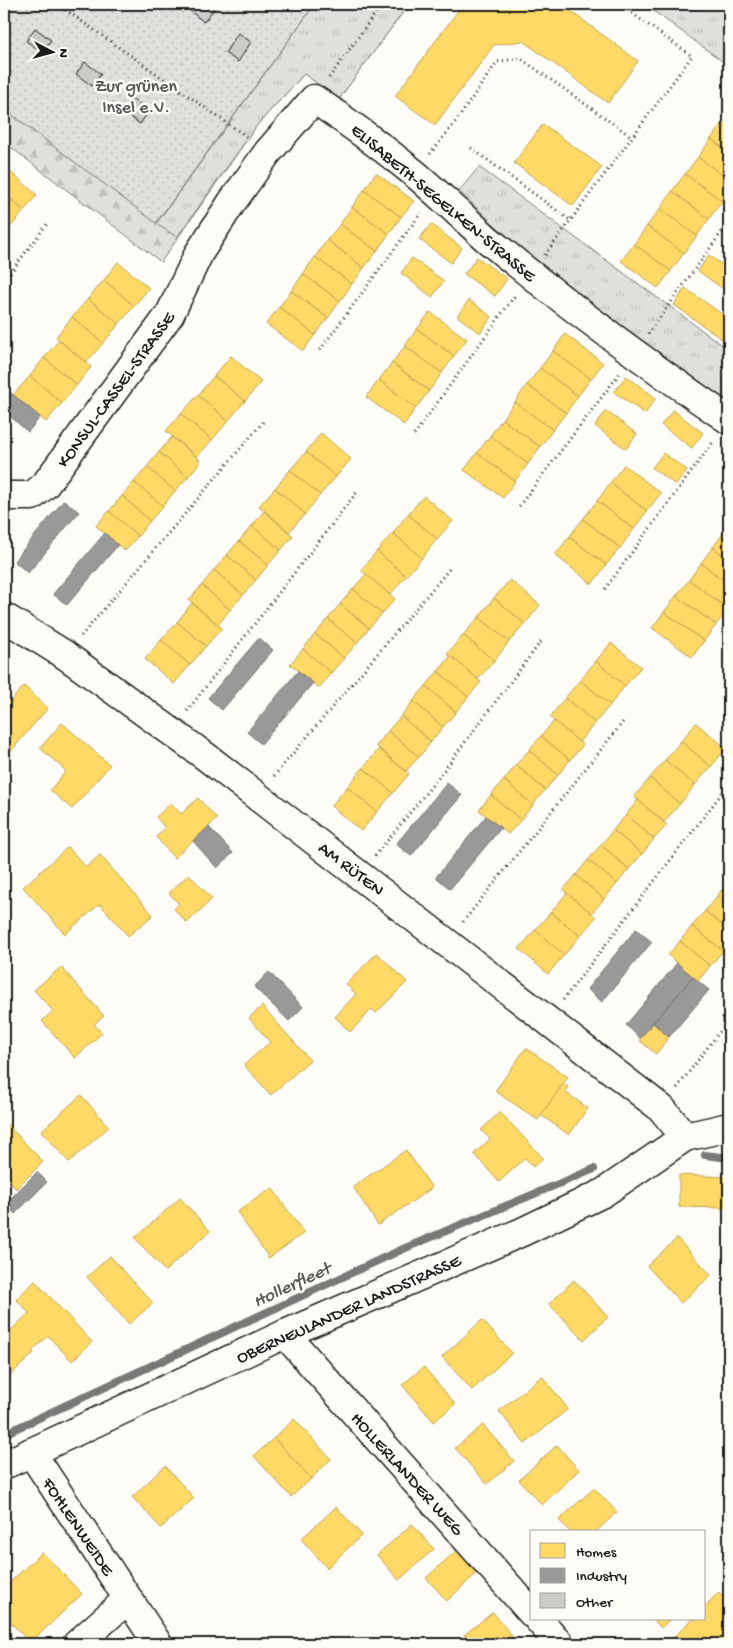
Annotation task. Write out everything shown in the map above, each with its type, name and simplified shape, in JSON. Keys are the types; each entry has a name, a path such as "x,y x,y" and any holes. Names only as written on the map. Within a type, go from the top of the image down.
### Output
{"street":[{"path":"268,152 314,99"},
{"name":"ELISABETH-SEGELKEN-STRASSE","path":"314,99 359,130 436,192 531,274 724,427"},
{"name":"KONSUL-CASSEL-STRASSE","path":"5,494 32,496 46,485 170,314 199,253 268,152"},
{"name":"AM RÜTEN","path":"4,616 65,655 170,730 361,874 662,1109 685,1137"},
{"path":"685,1137 729,1126"},
{"name":"OBERNEULANDER LANDSTRASSE","path":"4,1465 284,1334 522,1232 603,1193 685,1137"},
{"name":"HOLLERLANDER WEG","path":"284,1334 530,1611"},
{"name":"FOHLENWEIDE","path":"31,1452 158,1644"},
{"path":"78,1644 128,1599"},
{"path":"539,1620 560,1644"}],"path":[{"path":"57,4 268,152"},
{"path":"314,99 382,4"},
{"path":"414,435 692,56 619,4"},
{"path":"445,136 496,62 520,58 632,137"},
{"path":"471,148 570,220"},
{"path":"320,350 436,192"},
{"path":"519,506 634,354 729,222"},
{"path":"4,281 47,224"},
{"path":"65,655 263,422"},
{"path":"605,589 724,427"},
{"path":"170,730 191,707 357,492"},
{"path":"257,796 451,567"},
{"path":"361,874 438,778 542,639"},
{"path":"447,942 623,722"},
{"path":"548,1020 729,784"},
{"path":"662,1109 729,1019"}],"green space":[{"name":"Zur grünen Insel e.V.","path":"4,4 315,4 156,224 4,109"},
{"path":"315,4 409,4 339,99 304,74 258,124 161,262 4,142 4,109 156,223"},
{"path":"315,4 409,4 339,99 304,74 258,124 177,237 156,224"},
{"path":"644,4 729,4 729,66"},
{"path":"479,167 729,350 729,407 543,271 459,191"}],"building: Homes":[{"path":"463,4 561,4 638,61 608,103 523,41 494,45 435,125 395,96"},
{"path":"723,122 729,126 729,153 711,139"},
{"path":"543,124 602,167 573,206 514,163"},
{"path":"711,139 729,153 729,180 698,157"},
{"path":"698,157 729,180 729,191 722,201 685,174"},
{"path":"7,169 37,195 24,211 4,194 4,172"},
{"path":"376,173 414,201 401,217 364,190"},
{"path":"685,174 722,201 709,219 672,191"},
{"path":"364,190 401,217 389,234 352,207"},
{"path":"672,191 709,219 697,236 660,209"},
{"path":"4,194 24,211 8,230 4,227"},
{"path":"352,207 389,234 377,251 340,224"},
{"path":"660,209 697,236 684,253 647,226"},
{"path":"340,224 377,251 364,268 327,240"},
{"path":"431,224 462,248 451,263 419,239"},
{"path":"647,226 684,253 671,271 634,244"},
{"path":"327,240 364,268 352,284 315,257"},
{"path":"634,244 671,271 658,288 621,261"},
{"path":"709,255 729,270 729,293 698,271"},
{"path":"315,257 352,284 340,301 303,274"},
{"path":"477,257 507,279 495,296 464,274"},
{"path":"412,258 444,281 432,297 401,273"},
{"path":"118,262 149,288 134,306 104,280"},
{"path":"303,274 340,301 328,318 291,291"},
{"path":"104,280 134,306 119,324 88,299"},
{"path":"685,288 729,319 729,344 674,305"},
{"path":"291,291 328,318 315,335 279,307"},
{"path":"88,299 119,324 103,343 72,317"},
{"path":"469,300 492,317 480,333 457,316"},
{"path":"279,307 315,335 303,351 266,324"},
{"path":"430,312 467,339 454,356 417,329"},
{"path":"72,317 103,343 86,363 56,337"},
{"path":"417,329 454,356 442,373 405,346"},
{"path":"565,334 603,363 591,379 553,351"},
{"path":"59,340 91,367 77,385 44,358"},
{"path":"405,346 442,373 429,391 392,363"},
{"path":"553,351 591,379 578,396 540,368"},
{"path":"231,356 261,382 245,401 214,376"},
{"path":"44,358 77,385 62,403 30,376"},
{"path":"392,363 429,391 416,408 379,380"},
{"path":"540,368 578,396 566,413 527,385"},
{"path":"30,376 62,403 46,422 13,395"},
{"path":"214,376 245,401 228,421 198,395"},
{"path":"626,376 656,398 645,414 614,392"},
{"path":"379,380 416,408 404,425 366,397"},
{"path":"527,385 566,413 553,430 515,402"},
{"path":"198,395 228,421 212,440 181,414"},
{"path":"515,402 553,430 540,447 502,419"},
{"path":"673,410 703,433 692,448 661,425"},
{"path":"606,411 637,434 626,449 595,426"},
{"path":"181,414 212,440 197,457 166,431"},
{"path":"502,419 540,447 528,464 490,436"},
{"path":"321,433 351,459 336,477 306,452"},
{"path":"490,436 528,464 515,481 477,453"},
{"path":"172,437 201,461 188,477 159,452"},
{"path":"159,452 188,477 175,491 147,467"},
{"path":"306,452 336,477 320,495 290,470"},
{"path":"477,453 515,481 503,498 464,470"},
{"path":"663,453 687,470 676,485 652,468"},
{"path":"624,465 661,493 647,511 610,483"},
{"path":"147,467 175,491 163,506 134,482"},
{"path":"290,470 320,495 305,514 275,488"},
{"path":"134,482 163,506 150,521 122,496"},
{"path":"610,483 647,511 634,529 597,501"},
{"path":"275,488 305,514 289,532 259,506"},
{"path":"122,496 150,521 138,536 109,511"},
{"path":"424,496 453,521 437,539 408,514"},
{"path":"597,501 634,529 620,548 583,519"},
{"path":"109,511 138,536 125,551 96,526"},
{"path":"264,511 293,536 281,550 252,526"},
{"path":"408,514 437,539 422,558 393,533"},
{"path":"583,519 620,548 606,565 569,537"},
{"path":"252,526 281,550 268,565 239,541"},
{"path":"725,531 729,534 729,560 713,547"},
{"path":"393,533 422,558 406,576 377,551"},
{"path":"569,537 606,565 592,584 555,555"},
{"path":"239,541 268,565 256,580 227,555"},
{"path":"713,547 729,560 729,585 701,563"},
{"path":"377,551 406,576 390,595 361,570"},
{"path":"227,555 256,580 243,595 214,570"},
{"path":"701,563 729,585 728,609 689,580"},
{"path":"214,570 243,595 230,610 202,585"},
{"path":"366,574 395,599 382,614 353,589"},
{"path":"510,580 540,605 525,624 494,598"},
{"path":"689,580 728,609 716,625 676,596"},
{"path":"202,585 230,610 218,625 189,600"},
{"path":"353,589 382,614 369,628 340,604"},
{"path":"676,596 716,625 704,641 664,612"},
{"path":"494,598 525,624 509,642 479,617"},
{"path":"192,603 222,628 206,646 177,622"},
{"path":"340,604 369,628 357,643 328,619"},
{"path":"664,612 704,641 692,657 652,628"},
{"path":"479,617 509,642 494,661 463,635"},
{"path":"328,619 357,643 344,658 315,634"},
{"path":"177,622 206,646 190,665 161,640"},
{"path":"315,634 344,658 331,673 303,649"},
{"path":"463,635 494,661 478,679 447,654"},
{"path":"161,640 190,665 174,684 145,659"},
{"path":"611,643 641,667 625,686 596,661"},
{"path":"303,649 331,673 319,688 290,664"},
{"path":"451,656 481,682 468,697 438,671"},
{"path":"596,661 625,686 610,705 580,680"},
{"path":"438,671 468,697 456,712 426,686"},
{"path":"580,680 610,705 595,723 565,698"},
{"path":"24,686 48,708 4,759 4,696 10,702"},
{"path":"426,686 456,712 443,727 413,701"},
{"path":"565,698 595,723 579,742 550,717"},
{"path":"413,701 443,727 431,742 401,716"},
{"path":"401,716 431,742 419,757 388,731"},
{"path":"554,721 583,745 570,760 541,736"},
{"path":"62,723 110,765 72,809 50,790 66,771 40,748"},
{"path":"696,723 726,748 711,767 681,741"},
{"path":"388,731 419,757 406,771 376,746"},
{"path":"541,736 570,760 558,775 529,750"},
{"path":"681,741 711,767 695,785 665,760"},
{"path":"379,749 409,774 393,793 363,768"},
{"path":"529,750 558,775 545,790 516,765"},
{"path":"665,760 695,785 680,804 650,778"},
{"path":"516,765 545,790 533,805 504,780"},
{"path":"363,768 393,793 377,812 347,787"},
{"path":"650,778 680,804 664,822 634,797"},
{"path":"504,780 533,805 521,820 491,795"},
{"path":"347,787 377,812 361,831 331,806"},
{"path":"491,795 521,820 508,834 479,810"},
{"path":"198,798 217,819 174,858 156,837 165,828 156,817 171,803 181,814"},
{"path":"638,800 667,825 654,839 626,815"},
{"path":"626,815 654,839 642,854 613,830"},
{"path":"613,830 642,854 629,869 601,845"},
{"path":"601,845 629,869 617,884 588,860"},
{"path":"68,847 86,867 100,855 153,915 128,936 100,904 65,934 23,887"},
{"path":"588,860 617,884 604,899 576,875"},
{"path":"189,874 212,899 187,923 174,909 179,904 169,893"},
{"path":"576,875 604,899 591,914 563,890"},
{"path":"729,881 729,906 717,896"},
{"path":"567,893 596,917 580,936 551,912"},
{"path":"717,896 729,906 729,931 705,911"},
{"path":"705,911 729,931 729,943 723,951 692,926"},
{"path":"551,912 580,936 564,955 535,930"},
{"path":"692,926 723,951 710,966 680,941"},
{"path":"535,930 564,955 548,974 519,949"},
{"path":"680,941 710,966 698,981 668,955"},
{"path":"377,953 407,982 376,1013 372,1009 350,1032 335,1017 356,994 346,984"},
{"path":"61,967 104,1016 94,1024 102,1033 75,1058 42,1021 53,1011 34,990"},
{"path":"262,1006 310,1060 271,1095 244,1065 270,1042 249,1018"},
{"path":"653,1023 669,1037 656,1054 639,1040"},
{"path":"526,1048 568,1077 538,1120 495,1091"},
{"path":"563,1084 568,1087 565,1092 588,1108 569,1135 541,1115"},
{"path":"81,1095 109,1127 69,1162 41,1131"},
{"path":"500,1112 543,1158 533,1167 525,1158 499,1182 474,1154 490,1139 481,1130"},
{"path":"5,1122 43,1162 16,1189 4,1175"},
{"path":"406,1150 432,1188 378,1225 353,1187"},
{"path":"679,1175 729,1177 729,1208 679,1207"},
{"path":"272,1188 304,1233 269,1258 237,1212"},
{"path":"180,1198 210,1231 165,1271 135,1238"},
{"path":"677,1238 711,1275 681,1303 647,1266"},
{"path":"110,1256 153,1303 129,1324 87,1277"},
{"path":"574,1280 608,1317 584,1340 549,1304"},
{"path":"35,1281 92,1342 72,1361 48,1336 32,1351 34,1353 4,1381 4,1330 7,1327 11,1330 29,1313 16,1299"},
{"path":"482,1320 512,1353 472,1390 442,1357"},
{"path":"424,1367 455,1404 434,1422 402,1385"},
{"path":"542,1376 568,1409 525,1444 499,1411"},
{"path":"294,1419 331,1459 311,1479 274,1438"},
{"path":"483,1425 514,1461 487,1484 455,1448"},
{"path":"274,1438 311,1479 291,1497 254,1456"},
{"path":"557,1445 579,1470 542,1505 519,1480"},
{"path":"165,1466 194,1498 161,1528 132,1497"},
{"path":"594,1488 617,1512 598,1530 568,1530 559,1520"},
{"path":"336,1507 362,1535 327,1568 301,1539"},
{"path":"412,1524 434,1549 399,1580 377,1555"},
{"path":"458,1549 479,1571 447,1601 426,1578"},
{"path":"42,1552 82,1594 30,1643 4,1615 4,1588"},
{"path":"719,1592 729,1603 729,1640 725,1644 677,1644 672,1639 691,1620 706,1620 706,1605"},
{"path":"493,1612 518,1644 472,1644 464,1635"},
{"path":"654,1620 669,1620 661,1628"}],"building: Industry":[{"path":"4,387 40,417 28,432 4,411"},
{"path":"64,500 79,512 28,573 14,561"},
{"path":"105,533 118,545 67,605 53,594"},
{"path":"259,638 273,650 222,710 208,698"},
{"path":"298,671 313,683 261,744 247,732"},
{"path":"447,783 462,795 411,856 396,844"},
{"path":"486,816 501,828 450,889 436,877"},
{"path":"209,827 233,853 217,868 193,841"},
{"path":"636,929 652,942 602,1002 587,989"},
{"path":"677,963 693,977 640,1038 626,1025"},
{"path":"269,972 303,1007 289,1021 254,987"},
{"path":"693,977 709,990 669,1037 653,1023"},
{"path":"37,1172 47,1182 15,1214 5,1204"}],"building: Other":[{"path":"195,4 213,4 216,6 204,22 190,11"},
{"path":"35,28 51,40 42,52 26,41"},
{"path":"238,33 251,42 238,62 225,53"},
{"path":"85,62 101,74 92,86 76,74"},
{"path":"133,99 149,111 140,124 123,112"}],"waterway":[{"name":"Hollerfleet","path":"705,1155 729,1158"},
{"name":"Hollerfleet","path":"4,1434 403,1249 594,1169"}]}
